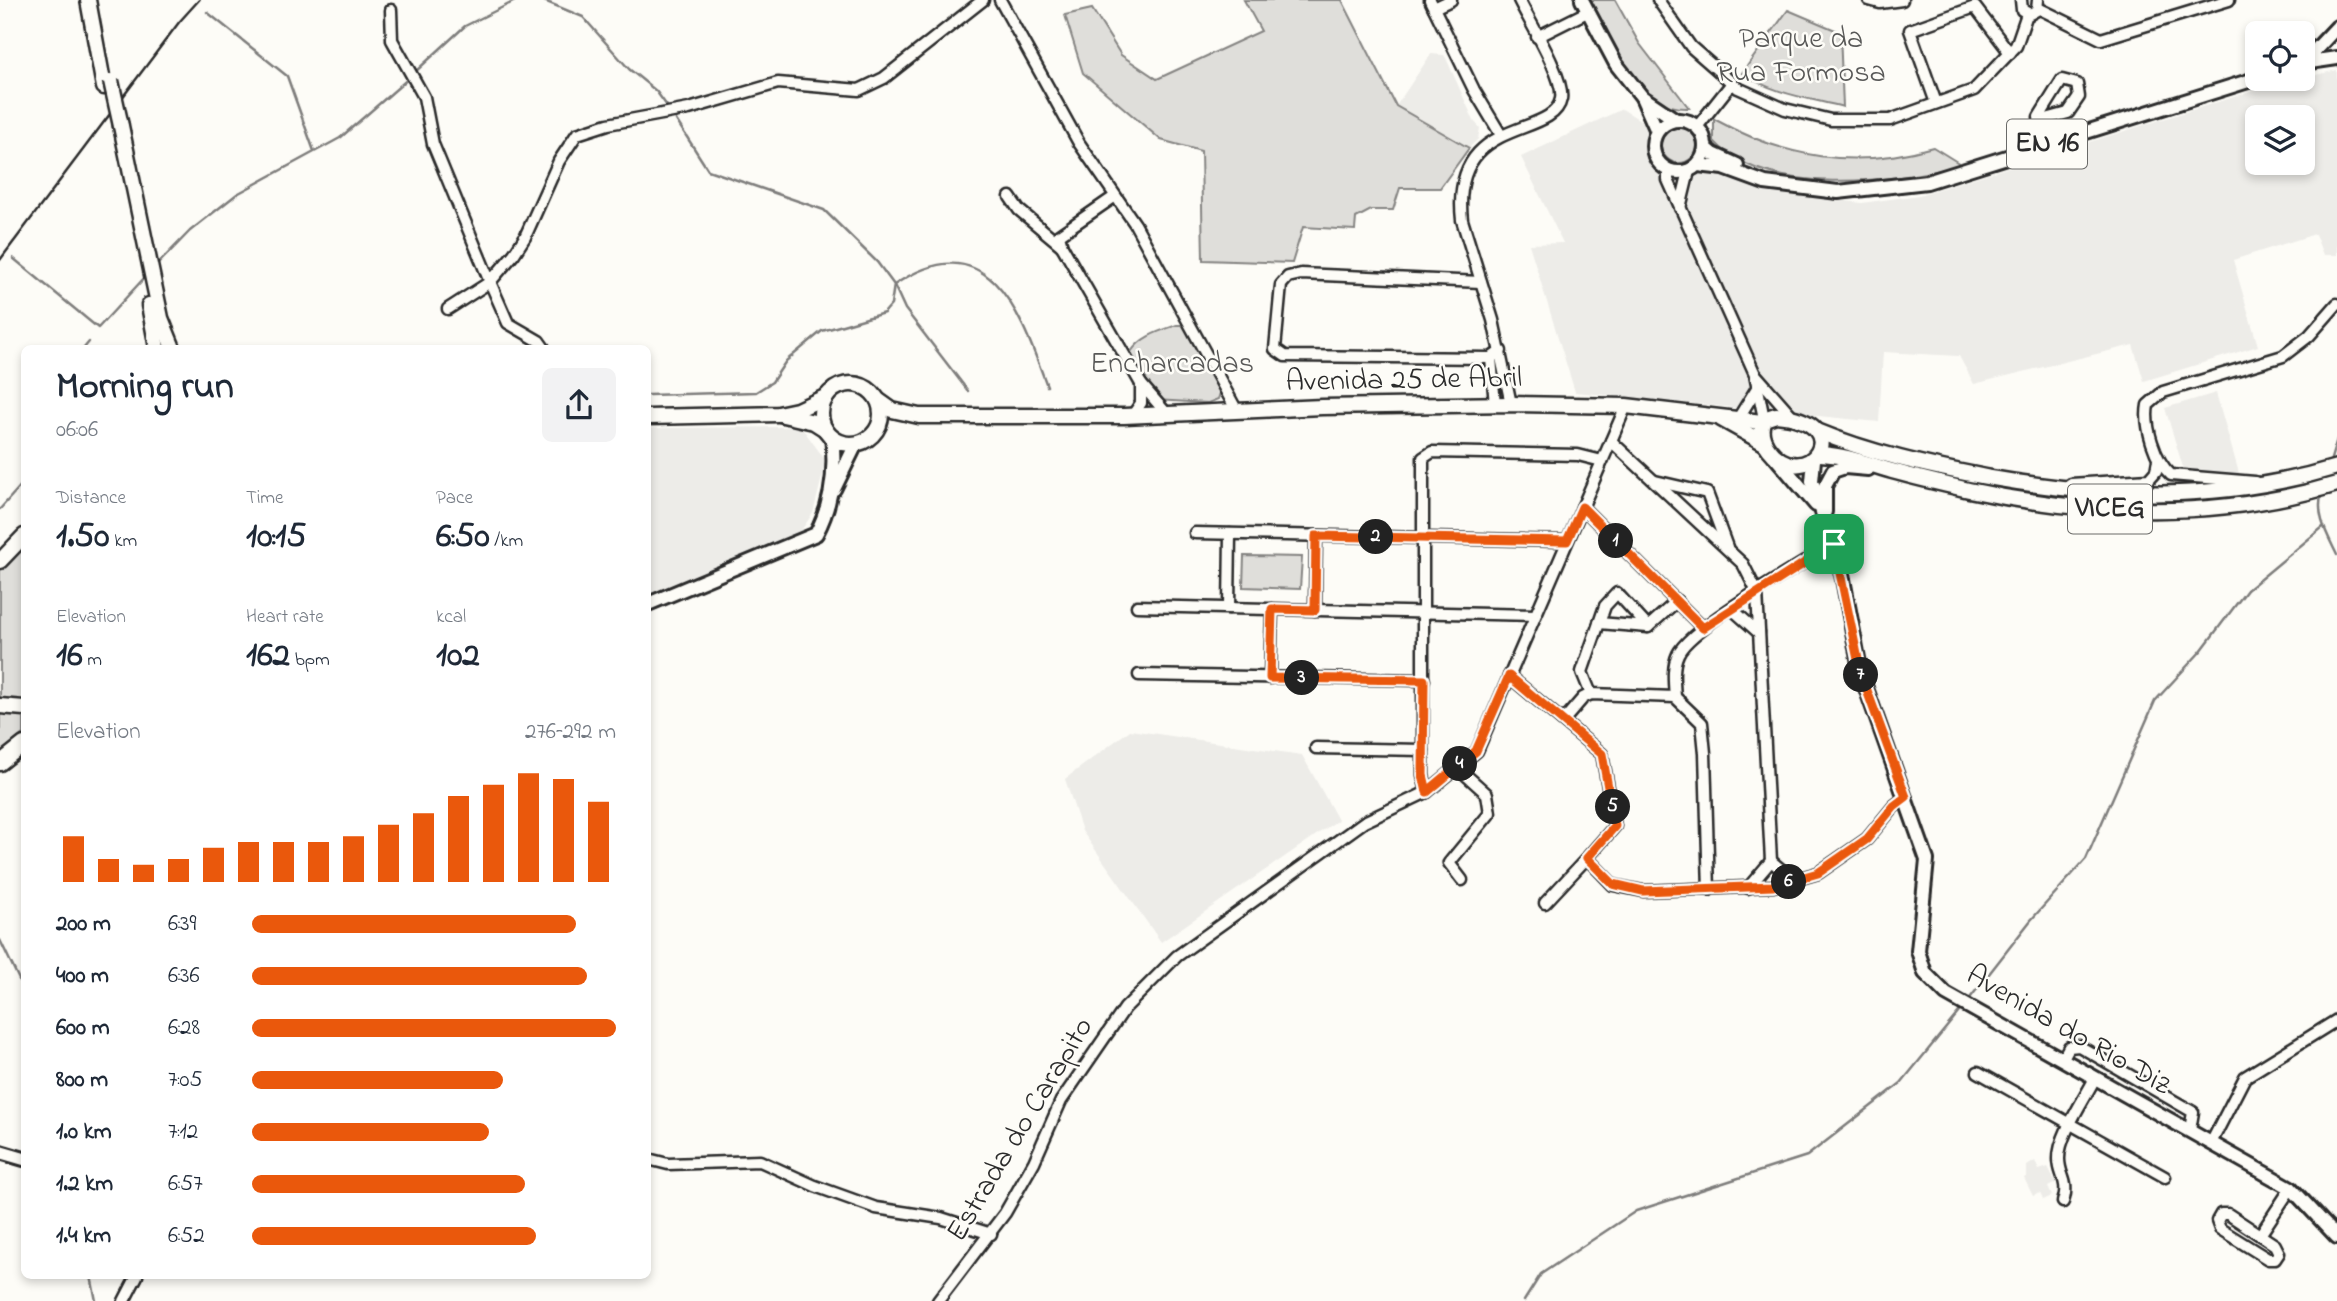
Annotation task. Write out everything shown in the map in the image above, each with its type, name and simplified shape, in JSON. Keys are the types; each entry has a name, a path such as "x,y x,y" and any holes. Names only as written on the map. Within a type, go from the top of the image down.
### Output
{"highway":[{"path":"88,0 161,318 172,345"},
{"path":"95,0 156,345"},
{"name":"Avenida 25 de Abril","path":"827,396 841,386 858,385 873,393 892,410 919,416 1132,416 1511,404 1626,406 1721,419 1739,417 1763,420"},
{"path":"651,417 778,414 797,410 827,396"},
{"path":"827,396 821,412 828,433"},
{"path":"873,435 881,419 878,400"},
{"path":"778,414 805,419 839,442 856,444"},
{"path":"1776,415 1793,417 1817,431 1821,441 1817,457 1802,464 1789,464 1773,455 1764,443 1763,420 1776,415"},
{"name":"Avenida 25 de Abril","path":"856,444 895,423 919,416"},
{"name":"Avenida 25 de Abril","path":"1721,419 1764,443"},
{"name":"VICEG","path":"1817,431 1936,467 2044,487 2146,495 2185,495 2265,484 2337,467"},
{"name":"VICEG","path":"1817,457 1836,455 2015,498 2125,510 2226,506 2337,484"},
{"path":"0,549 21,527"},
{"path":"0,561 21,539"},
{"path":"0,706 21,708"},
{"path":"0,763 21,746"}],"main road":[{"path":"1584,6 1616,64 1642,97 1657,131 1653,151 1656,159 1668,170"},
{"path":"2315,50 2337,27"},
{"path":"2315,61 2337,58"},
{"name":"EN 16","path":"1668,170 1724,168 1765,183 1861,192 1927,182 2245,82"},
{"path":"1642,97 1676,120 1697,127 1705,147 1693,168"},
{"path":"1657,131 1676,120"},
{"name":"EN 16","path":"1705,147 1728,161 1800,187"},
{"path":"828,433 831,496"},
{"path":"651,603 816,534 856,444"},
{"name":"Avenida do Rio Diz","path":"1773,455 1823,517"},
{"name":"Avenida do Rio Diz","path":"1817,457 1812,481 1834,544 1861,674 1927,860 1918,951 1925,973 1946,994 2291,1188 2337,1237"},
{"path":"1823,517 1825,486 1833,471 1845,467 1879,467"},
{"path":"0,1152 21,1158"}],"street":[{"path":"448,309 490,282 525,237 559,161 578,134 608,124 689,109 778,83 859,90 884,78 983,0"},
{"path":"1000,0 1079,143 1135,224 1237,411"},
{"path":"1451,0 1432,4 1474,90 1501,135"},
{"path":"1511,404 1501,351 1462,220 1459,197 1476,152 1501,135 1541,121 1554,112 1561,99 1558,80 1519,0"},
{"path":"1658,0 1691,47 1732,83 1785,109 1831,120 1890,120 1974,90 2016,46 2027,13 2038,4 2101,38 2224,1"},
{"path":"1868,0 1880,3 1902,0"},
{"path":"2016,1 2027,13"},
{"path":"1537,37 1584,6"},
{"path":"1936,103 1910,30 1975,7 2010,53"},
{"path":"391,10 392,40 424,97 433,144 508,323 542,345"},
{"path":"2039,121 2068,113 2079,97 2077,84 2062,80 2039,117 2039,121 2045,145"},
{"path":"1697,127 1732,83"},
{"path":"1680,208 1693,168"},
{"path":"1668,170 1668,180 1755,374 1763,420"},
{"path":"1010,197 1019,210 1062,246"},
{"path":"1114,197 1059,235 1062,246 1141,384 1167,414"},
{"path":"1481,282 1301,274 1288,277 1281,285 1276,349 1285,356 1491,358 1501,351"},
{"path":"2044,487 2060,483 2146,480 2156,471 2158,459 2147,415 2148,405 2157,395 2283,356 2309,336 2337,304"},
{"path":"1491,358 1495,404"},
{"path":"1755,374 1793,417"},
{"path":"1132,416 1141,403 1141,384"},
{"path":"1739,417 1757,387"},
{"name":"Estrada do Carapito","path":"938,1301 991,1234 1034,1162 1061,1101 1125,1008 1177,956 1364,822 1427,792 1476,751 1626,406"},
{"path":"1611,441 1743,564 1757,592 1771,861 1748,888"},
{"path":"1427,792 1423,775 1423,458 1432,452 1578,455 1602,461"},
{"path":"2158,459 2168,472 2179,478 2219,477 2265,484"},
{"path":"1654,481 1707,493 1728,551"},
{"path":"1582,507 1703,628"},
{"path":"1195,533 1567,541"},
{"path":"1229,608 1230,534"},
{"path":"1315,610 1316,536"},
{"path":"1709,890 1702,723 1675,697 1673,676 1678,653 1703,628 1834,544"},
{"path":"1591,694 1582,672 1605,606 1617,593 1648,627"},
{"path":"1599,623 1648,627 1677,601"},
{"path":"1137,606 1535,615"},
{"path":"1270,678 1272,609"},
{"path":"1732,609 1759,634"},
{"path":"1139,675 1424,680"},
{"path":"1509,676 1602,754 1614,811 1615,826 1545,903"},
{"path":"1564,720 1583,698 1591,694 1675,697"},
{"path":"1316,748 1423,750"},
{"path":"1457,767 1487,794 1490,813 1449,863 1462,880"},
{"path":"1587,858 1613,884 1643,891 1773,886 1818,873 1867,839 1894,806 1906,797"},
{"path":"1771,861 1794,880"},
{"path":"2211,1143 2245,1077 2263,1063 2337,1020"},
{"path":"2063,1058 2069,1047 2079,1046 2193,1112 2190,1130"},
{"path":"1978,1072 2165,1177"},
{"path":"2063,1202 2066,1178 2059,1158 2062,1143 2095,1078"},
{"path":"651,1160 668,1164 760,1161 815,1186 877,1208 942,1218 991,1234"},
{"path":"2260,1235 2291,1188"},
{"path":"2221,1214 2228,1214 2260,1235 2275,1245 2279,1253 2275,1259 2268,1259 2220,1229 2217,1221 2221,1214"},
{"path":"124,1301 135,1279"}],"shaded area":[{"path":"1431,54 1444,55 1446,58 1474,121 1480,128 1478,139 1469,148 1396,106"},
{"path":"2337,70 2337,255 2323,255 2315,234 2233,260 2258,346 2144,381 2133,345 1974,384 1959,356 1883,352 1879,422 1575,392 1529,244 1563,243 1521,157 1622,109 1728,174 1807,196 1862,203 1919,195 2253,91 2315,91 2315,75"},
{"path":"2216,393 2239,473 2185,474 2165,408"},
{"path":"797,427 805,432 826,461 813,513 798,535 651,599 651,428"},
{"path":"1130,730 1302,755 1338,820 1161,942 1082,831 1065,779"},
{"path":"2035,1161 2039,1170 2048,1167 2056,1183 2048,1187 2052,1196 2043,1200 2040,1193 2033,1196 2024,1178 2027,1176 2027,1166"}],"green space":[{"path":"1244,0 1342,0 1396,106 1469,148 1440,188 1400,188 1393,210 1371,210 1356,218 1355,230 1303,227 1292,263 1203,260 1201,151 1161,140 1083,73 1065,15 1092,9 1121,55 1157,79 1261,31"},
{"path":"1588,0 1615,0 1639,43 1689,108 1669,106 1638,86 1614,54"},
{"name":"Parque da Rua Formosa","path":"1788,10 1840,32 1843,107 1778,91 1742,73"},
{"path":"1714,119 1767,143 1820,156 1875,158 1933,147 1962,165 1868,180 1798,178 1765,171 1737,159 1714,141"},
{"path":"1679,127 1692,132 1697,145 1692,158 1679,163 1666,158 1661,145 1666,132"},
{"name":"Encharcadas","path":"1177,325 1190,325 1223,385 1218,399 1208,403 1154,400 1137,377 1131,352 1135,346 1151,335"},
{"path":"21,547 21,701 0,698 0,570"},
{"path":"1244,556 1302,557 1300,589 1243,587"},
{"path":"21,713 21,736 0,754 0,714"}],"waterway":[{"path":"415,72 465,26 517,0"},
{"path":"542,0 583,17 629,69 656,91 667,106"},
{"path":"207,12 287,76 314,151"},
{"path":"156,266 190,231 237,194 340,138 410,77"},
{"path":"676,120 708,170 824,210 877,262 894,285 905,309 968,391"},
{"path":"13,258 98,328 146,276"},
{"path":"651,395 756,392 772,382 786,361 822,331 884,313 891,305 894,285 927,268 954,264 977,270 996,284 1012,305 1025,330 1047,386"},
{"path":"2330,462 2337,439"},
{"path":"0,509 21,485"},
{"path":"2322,492 2321,517 2337,555"},
{"path":"1967,1002 2031,920 2086,859 2155,701 2201,651 2247,590 2323,527"},
{"path":"0,940 21,984"},
{"path":"1524,1301 1541,1274 1636,1211 1807,1156 1901,1083 1963,1007"},
{"path":"92,1279 96,1301"}],"railway":[{"path":"0,260 180,21 199,0"}],"route":[{"path":"1582,507 1703,628 1834,544 1861,674 1906,797 1894,806 1867,839 1818,873 1773,886 1643,891 1613,884 1587,858 1615,826 1602,754 1509,676 1476,751 1427,792 1423,775 1424,680 1270,678 1272,609 1315,610 1316,536 1567,541 1582,507"}]}
